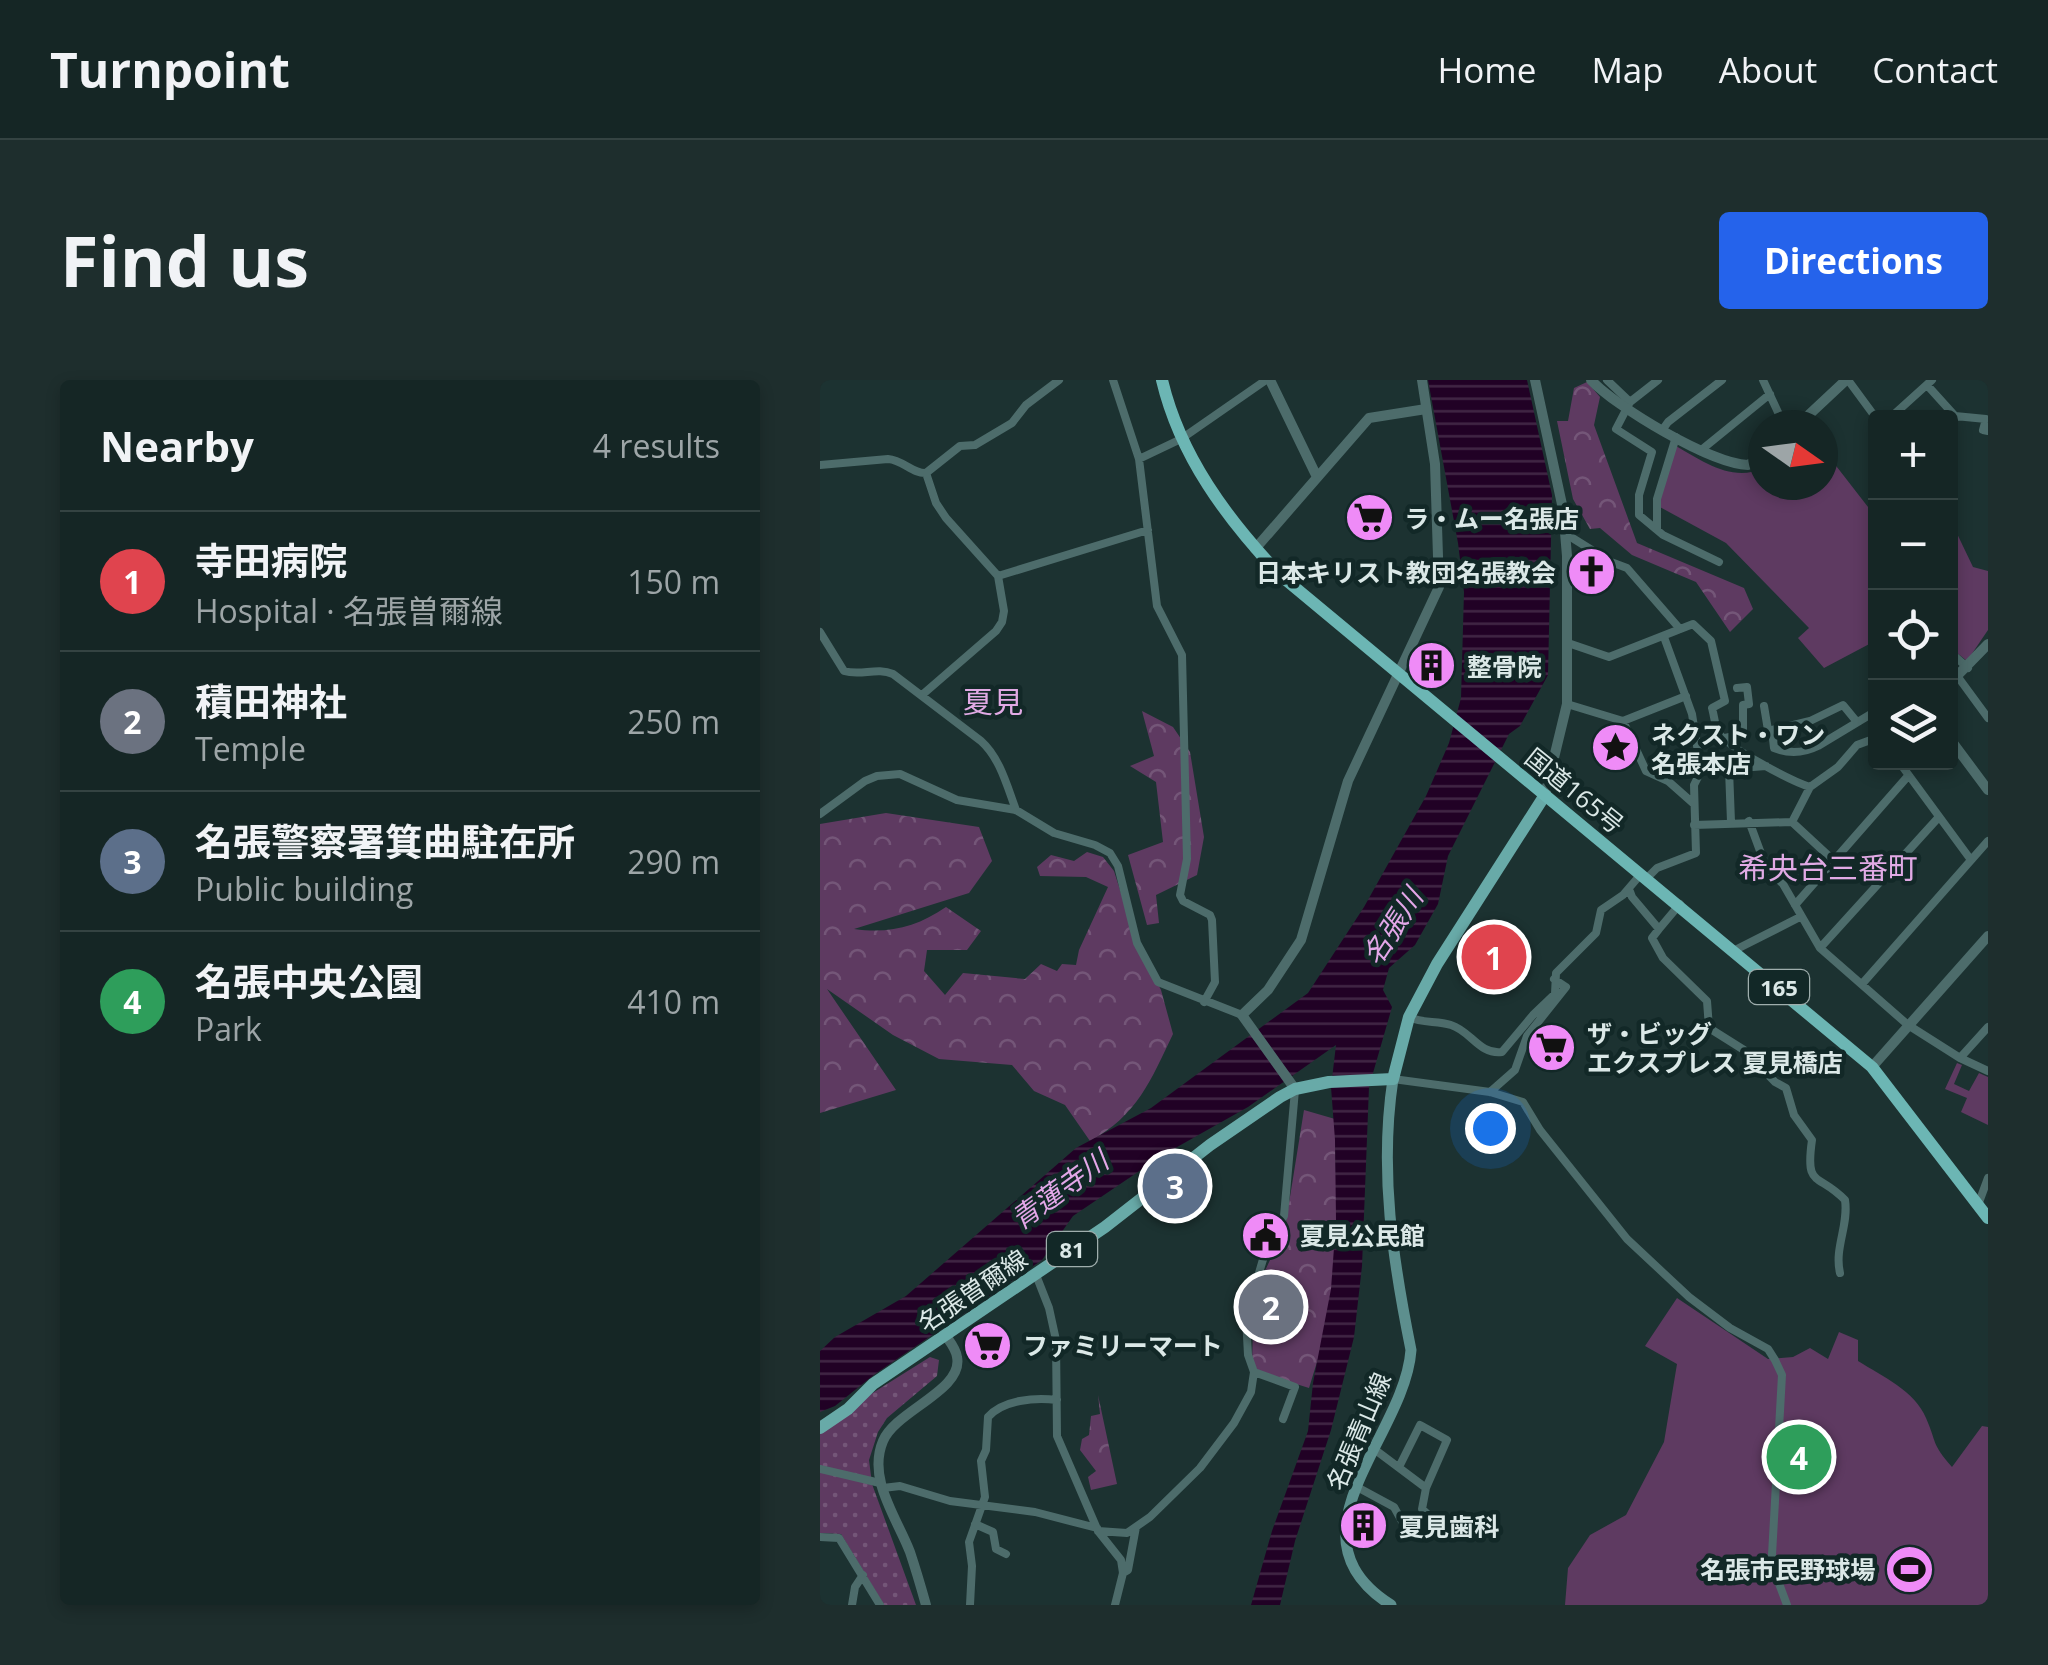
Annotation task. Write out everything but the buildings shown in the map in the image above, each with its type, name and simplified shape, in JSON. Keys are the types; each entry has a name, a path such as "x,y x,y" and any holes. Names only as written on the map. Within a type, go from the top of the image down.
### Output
{"highway":[{"name":"国道165号","path":"1162,380 1182,439 1212,494 1280,575 1872,1067 1988,1218"}],"main road":[{"path":"1393,1079 1409,1017 1541,792"},
{"name":"名張曽爾線","path":"820,1428 848,1409 873,1384 1104,1227 1293,1084 1393,1079"},
{"name":"名張青山線","path":"1391,1605 1367,1587 1349,1558 1344,1528 1357,1487 1402,1389 1411,1350 1391,1242 1386,1130 1393,1079"}],"street":[{"path":"820,466 888,459 926,473 960,446 975,445 1012,422 1026,405 1059,380"},
{"path":"1113,380 1139,459 1158,606 1182,656 1187,859 1180,896 1212,920 1215,982 1204,1002"},
{"path":"1139,459 1182,439 1268,380 1317,478"},
{"path":"1244,1017 1302,940 1348,781 1439,587 1434,464 1422,380"},
{"path":"1535,380 1566,534 1568,643 1567,704 1541,792"},
{"path":"1592,380 1663,430 1700,450 1738,464 1748,463"},
{"path":"1607,380 1628,404"},
{"path":"1658,380 1628,404 1616,429 1652,452 1638,499 1640,518 1718,562"},
{"path":"1663,430 1722,380"},
{"path":"1763,380 1777,410"},
{"path":"1814,410 1847,380 1870,410"},
{"path":"1899,410 1929,382 1950,410"},
{"path":"1700,450 1770,394"},
{"path":"1255,549 1368,418 1426,409"},
{"path":"1958,416 1987,417 1984,430 1988,431"},
{"path":"1656,529 1657,499 1676,437"},
{"path":"922,695 1002,622 998,576 946,518 931,492 926,473"},
{"path":"998,576 1148,530"},
{"path":"1566,534 1627,568 1680,629"},
{"path":"1568,643 1609,657 1694,624 1711,641 1725,702 1712,708 1718,732 1786,779 1810,787"},
{"path":"820,632 844,671 855,674 883,670 990,748 1016,810"},
{"path":"1409,1017 1450,1024 1489,1051 1502,1052 1555,994 1554,979 1596,934 1600,910 1645,875 1696,853 1694,785 1701,772 1692,714 1664,638"},
{"path":"1958,677 1988,644"},
{"path":"1958,659 1968,668"},
{"path":"1958,684 1987,713"},
{"path":"1725,738 1743,734 1748,687 1737,688"},
{"path":"1567,704 1624,722 1686,696"},
{"path":"1764,706 1774,748 1798,752 1818,746 1868,716"},
{"path":"1767,730 1810,721 1844,706 1858,722"},
{"path":"1624,722 1646,770 1668,781 1694,804"},
{"path":"1792,822 1810,787 1838,767 1858,745 1868,741"},
{"path":"1958,749 1988,790"},
{"path":"1701,772 1770,766"},
{"path":"1729,769 1730,822"},
{"path":"1904,770 1971,860"},
{"path":"820,814 865,781 888,774 911,778 957,800 1016,810 1054,833 1110,853 1118,866 1136,943 1158,982 1244,1017 1293,1084 1284,1216 1264,1256 1246,1318 1248,1355 1254,1372 1251,1392 1200,1468 1136,1526 1120,1534 1098,1530 1035,1512 950,1501 900,1486 881,1486 820,1468"},
{"path":"1795,905 1908,776"},
{"path":"1820,948 1938,818"},
{"path":"1749,821 1766,867 1783,884 1820,948 1908,1024 1988,1071"},
{"path":"1694,825 1792,822 1832,859"},
{"path":"1862,984 1988,842"},
{"path":"1629,888 1632,897 1660,929"},
{"path":"1680,904 1652,938 1662,958 1708,1002 1710,1028 1744,1050 1786,1088 1794,1115 1812,1140 1808,1163 1811,1172 1817,1181 1845,1200 1846,1218 1837,1260 1840,1273"},
{"path":"1735,950 1800,917"},
{"path":"1872,1067 1988,936"},
{"path":"1490,1092 1515,1070 1527,1036 1566,987 1554,979"},
{"path":"1960,1058 1988,1026"},
{"path":"1393,1079 1490,1092 1523,1102 1540,1130 1627,1238 1688,1297 1730,1328 1768,1348 1782,1376 1772,1554 1787,1605"},
{"path":"1978,1204 1988,1178"},
{"path":"1036,1275 1056,1340 1057,1436 1098,1530 1121,1560 1116,1605"},
{"path":"926,1605 909,1550 881,1486 878,1460 889,1429 946,1385 955,1373 958,1357 946,1336"},
{"path":"1254,1372 1295,1387 1283,1419"},
{"path":"970,1605 972,1566 968,1542 985,1496 981,1461 986,1450 989,1414 1029,1400 1057,1400"},
{"path":"1357,1487 1394,1507 1405,1527 1432,1534 1437,1523 1422,1509 1426,1488 1447,1440 1420,1425 1400,1467"},
{"path":"1374,1449 1426,1488"},
{"path":"975,1524 994,1532 996,1550 1006,1554"},
{"path":"1122,1574 1128,1570 1136,1526"},
{"path":"820,1537 839,1538 880,1605"},
{"path":"852,1605 855,1587 863,1575"}],"green space":[{"path":"1587,382 1600,397 1594,425 1637,543 1744,588 1753,609 1730,632 1696,582 1632,555 1600,528 1590,529 1573,499 1557,421 1568,421 1574,388"},
{"path":"1676,446 1707,464 1729,472 1748,472 1748,500 1838,500 1838,468 1868,507 1868,645 1824,668 1798,638 1809,628 1726,543 1658,506"},
{"path":"1958,536 1973,567 1988,571 1988,630 1967,661 1958,654"},
{"path":"1142,711 1173,727 1190,752 1204,837 1197,875 1156,895 1159,923 1147,925 1128,855 1163,842 1156,782 1130,766 1154,756"},
{"path":"886,813 979,827 992,861 969,893 854,929 902,927 946,907 981,931 967,950 927,950 924,971 945,995 963,973 1025,979 1041,964 1057,971 1062,964 1076,965 1108,887 1086,877 1040,876 1037,867 1051,855 1074,861 1087,852 1103,857 1114,871 1137,943 1161,990 1173,1034 1141,1095 1106,1131 1090,1141 1065,1105 1034,1091 1012,1065 939,1059 893,1035 827,989 896,1090 820,1113 820,824"},
{"path":"1957,1063 1962,1065 1954,1084 1969,1091 1979,1073 1988,1077 1988,1125 1961,1112 1967,1098 1945,1089"},
{"path":"1304,1110 1335,1119 1338,1294 1309,1388 1261,1373 1252,1364 1253,1325 1264,1273 1285,1228"},
{"path":"1677,1298 1768,1359 1793,1357 1810,1348 1828,1359 1839,1332 1858,1340 1858,1361 1914,1400 1926,1418 1937,1448 1952,1467 1982,1426 1988,1427 1988,1605 1565,1605 1568,1568 1590,1535 1626,1515 1664,1442 1677,1364 1645,1346"},
{"path":"930,1357 939,1360 937,1376 887,1418 869,1460 872,1484 916,1605 884,1605 841,1534 820,1533 820,1433 871,1394"},
{"path":"1098,1395 1117,1484 1091,1490 1088,1477 1096,1471 1080,1450 1082,1439 1089,1435 1091,1416 1100,1414"}],"water":[{"path":"1428,380 1527,380 1552,495 1548,675 1520,726 1509,734 1448,856 1438,904 1415,945 1389,968 1383,990 1392,1007 1369,1087 1362,1266 1354,1337 1280,1605 1251,1605 1272,1531 1308,1431 1331,1289 1336,1220 1331,1087 1336,1045 1248,1107 1163,1155 1073,1216 1042,1260 875,1374 835,1406 820,1412 820,1351 835,1337 906,1296 1076,1148 1151,1108 1308,993 1364,907 1426,796 1449,743 1461,698 1464,592"}],"place":[{"name":"ラ・ムー名張店","path":"1369,518"},
{"name":"日本キリスト教団名張教会","path":"1591,572"},
{"name":"整骨院","path":"1432,666"},
{"name":"ネクスト・ワン 名張本店","path":"1616,748"},
{"name":"寺田病院","path":"1494,957"},
{"name":"ザ・ビッグ エクスプレス 夏見橋店","path":"1552,1047"},
{"name":"名張警察署箕曲駐在所","path":"1175,1186"},
{"name":"夏見公民館","path":"1265,1235"},
{"name":"積田神社","path":"1271,1307"},
{"name":"ファミリーマート","path":"988,1345"},
{"name":"名張中央公園","path":"1799,1457"},
{"name":"夏見歯科","path":"1364,1526"},
{"name":"名張市民野球場","path":"1910,1569"}],"district":[{"name":"夏見","path":"993,701"},
{"name":"希央台三番町","path":"1828,867"}],"water label":[{"name":"名張川","path":"1392,926"},
{"name":"青蓮寺川","path":"1059,1189"}]}
